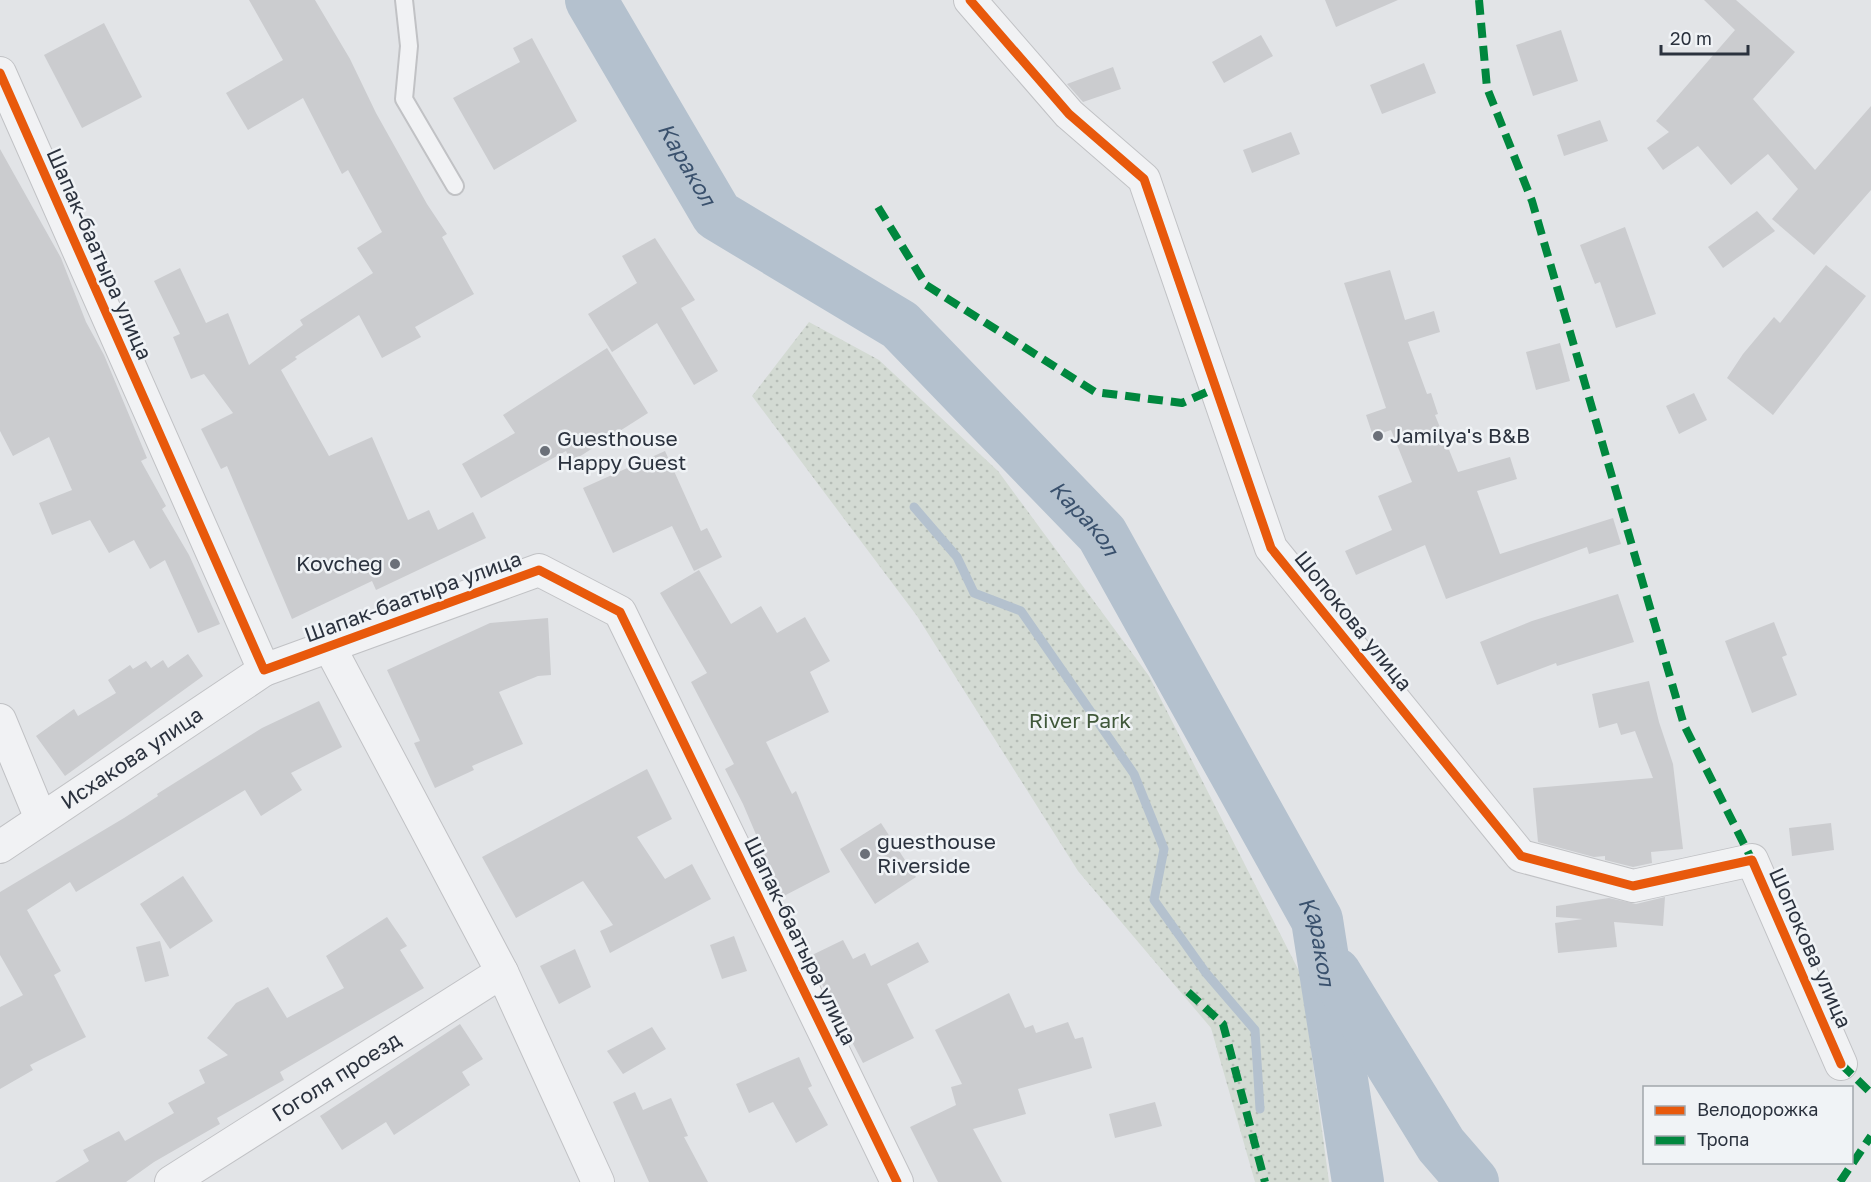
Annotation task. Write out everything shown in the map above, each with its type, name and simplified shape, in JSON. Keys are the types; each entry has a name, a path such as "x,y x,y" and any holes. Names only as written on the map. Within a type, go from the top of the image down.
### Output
{"street":[{"name":"Шопокова улица","path":"970,0 1069,114 1144,179 1271,548 1521,856 1633,886 1752,860 1841,1064"},
{"name":"Шапак-баатыра улица","path":"0,74 264,670 539,570 620,612 897,1182"},
{"name":"Шапак-баатыра улица","path":"329,646 502,972 598,1182"},
{"name":"Исхакова улица","path":"0,846 264,670"},
{"path":"0,720 41,819"},
{"name":"Гоголя проезд","path":"171,1182 502,972"}],"lane":[{"path":"404,0 409,46 404,99 455,186"}],"green space":[{"name":"River Park","path":"809,322 879,360 998,471 1149,676 1301,975 1329,1182 1255,1182 1211,1028 1078,871 917,616 752,396"}],"building":[{"path":"249,0 315,0 350,59 376,113 427,204 447,234 442,237 474,294 415,327 421,337 382,358 359,315 295,357 297,359 281,370 329,456 372,437 408,520 429,510 438,530 473,512 486,538 376,590 372,581 292,619 227,466 221,469 201,429 233,413 204,374 191,379 173,337 180,334 154,281 180,268 206,323 228,313 249,365 303,325 300,320 373,273 357,248 382,232 348,170 342,174 303,98 248,130 226,93 283,60"},
{"path":"1325,0 1398,0 1336,27"},
{"path":"1704,0 1736,0 1795,52 1753,99 1815,170 1871,106 1871,190 1814,255 1772,219 1798,189 1768,154 1731,185 1698,146 1663,170 1647,148 1669,132 1656,121 1735,30"},
{"path":"104,23 142,97 82,128 44,55"},
{"path":"1561,30 1578,81 1533,96 1516,45"},
{"path":"1261,35 1273,56 1224,83 1212,62"},
{"path":"532,38 577,121 494,170 453,98 520,62 513,48"},
{"path":"1424,63 1436,93 1382,114 1370,85"},
{"path":"1113,67 1121,89 1083,102 1067,84"},
{"path":"1600,120 1608,141 1564,156 1557,135"},
{"path":"1291,132 1300,154 1252,173 1243,150"},
{"path":"0,149 61,258 86,322 104,355 147,458 141,461 166,506 162,509 189,555 220,624 198,633 165,560 150,569 134,540 109,553 90,520 52,535 39,503 72,490 49,437 13,456 0,431"},
{"path":"1757,211 1775,231 1723,268 1708,247"},
{"path":"1625,227 1656,314 1616,328 1600,282 1595,284 1580,245"},
{"path":"655,238 695,300 681,308 718,371 694,385 657,323 612,352 588,314 637,283 622,256"},
{"path":"1826,265 1866,296 1773,415 1727,378 1743,354 1774,317 1780,323"},
{"path":"1390,270 1405,320 1434,311 1440,332 1408,342 1427,394 1431,393 1438,414 1435,415 1458,472 1510,457 1517,479 1477,491 1500,554 1613,518 1621,544 1589,554 1587,547 1446,599 1425,545 1356,575 1345,551 1392,530 1378,496 1412,482 1391,430 1373,436 1366,415 1386,408 1344,283"},
{"path":"1560,343 1570,381 1536,390 1526,352"},
{"path":"607,348 648,413 571,462 566,451 481,498 462,464 515,433 503,415"},
{"path":"1694,393 1707,420 1679,434 1666,406"},
{"path":"665,451 701,531 707,528 722,557 694,571 672,526 613,553 583,488"},
{"path":"699,570 731,624 761,606 777,633 805,617 830,661 810,672 829,712 766,742 792,794 796,791 830,872 780,898 768,874 772,872 743,804 725,769 734,764 691,682 707,673 660,593"},
{"path":"1618,594 1634,642 1557,666 1556,663 1497,685 1480,642 1532,621"},
{"path":"548,618 551,675 538,676 499,692 523,744 472,766 474,770 435,788 414,743 420,741 387,670 490,623"},
{"path":"1774,622 1787,655 1782,657 1797,695 1752,713 1725,641"},
{"path":"188,654 203,676 65,776 36,736 74,709 78,716 116,693 108,680 130,665 133,669 146,661 151,668 163,660 168,668"},
{"path":"1649,681 1673,764 1683,849 1651,852 1652,863 1633,867 1605,860 1605,856 1594,857 1538,842 1533,788 1653,778 1635,731 1621,735 1617,723 1599,728 1592,694"},
{"path":"319,701 342,747 291,773 302,790 261,816 245,790 76,892 70,882 27,910 61,971 54,975 86,1037 30,1065 33,1070 0,1089 0,1007 23,995 0,955 0,892 124,818 158,796 157,794 262,728"},
{"path":"647,769 672,819 637,837 665,879 692,864 711,899 610,953 600,931 613,925 583,881 516,918 482,857"},
{"path":"881,823 916,877 875,904 840,849"},
{"path":"1831,823 1834,850 1792,856 1789,828"},
{"path":"183,876 213,921 170,949 140,904"},
{"path":"1665,897 1663,926 1614,922 1617,947 1558,953 1555,923 1583,919 1556,917 1556,906 1609,898 1636,904"},
{"path":"387,917 407,946 400,950 424,988 280,1072 284,1080 217,1118 220,1124 154,1162 126,1182 55,1182 89,1161 83,1150 119,1131 125,1141 174,1113 168,1103 205,1083 199,1070 228,1055 207,1038 236,1003 268,987 287,1018 344,988 326,956"},
{"path":"734,936 747,971 722,979 710,945"},
{"path":"843,940 853,959 865,953 871,966 918,942 929,962 887,984 914,1038 863,1063 808,957"},
{"path":"160,941 169,976 145,982 136,947"},
{"path":"575,949 591,987 559,1004 540,966"},
{"path":"1009,993 1025,1028 1033,1025 1036,1033 1068,1022 1075,1039 1083,1037 1092,1068 1018,1089 1026,1114 973,1129 1002,1182 938,1182 910,1127 956,1105 951,1087 962,1084 935,1030"},
{"path":"460,1024 483,1059 462,1072 470,1085 394,1135 386,1122 342,1150 320,1116"},
{"path":"652,1027 666,1049 623,1074 607,1051"},
{"path":"799,1057 812,1086 808,1088 828,1125 796,1143 773,1102 749,1113 736,1084"},
{"path":"635,1092 643,1110 671,1098 688,1136 684,1137 708,1182 649,1182 613,1102"},
{"path":"1155,1102 1162,1126 1115,1138 1109,1114"}],"waterway":[{"name":"Каракол","path":"591,0 717,215 900,325 1102,534 1317,920 1358,1182"},
{"path":"914,507 957,557 974,593 1021,611 1134,774 1164,849 1154,900 1206,973 1255,1030 1260,1109"},
{"path":"1335,973 1441,1145 1473,1182"}],"marked path":[{"path":"1479,0 1487,88 1532,201 1684,725 1752,860"},
{"path":"878,207 926,285 1095,392 1182,403 1216,388"},
{"path":"1188,992 1223,1024 1265,1182"},
{"path":"1841,1064 1871,1093"},
{"path":"1853,1163 1871,1136"},
{"path":"1840,1182 1852,1164"}],"cycle path":[{"path":"970,0 1069,114 1144,179 1271,548 1521,856 1633,886 1752,860 1841,1064"},
{"path":"0,73 264,670 539,570 620,612 897,1182"}],"place":[{"name":"Jamilya's B&B","path":"1378,436"},
{"name":"Guesthouse Happy Guest","path":"545,451"},
{"name":"Kovcheg","path":"395,564"},
{"name":"guesthouse Riverside","path":"865,854"}]}
